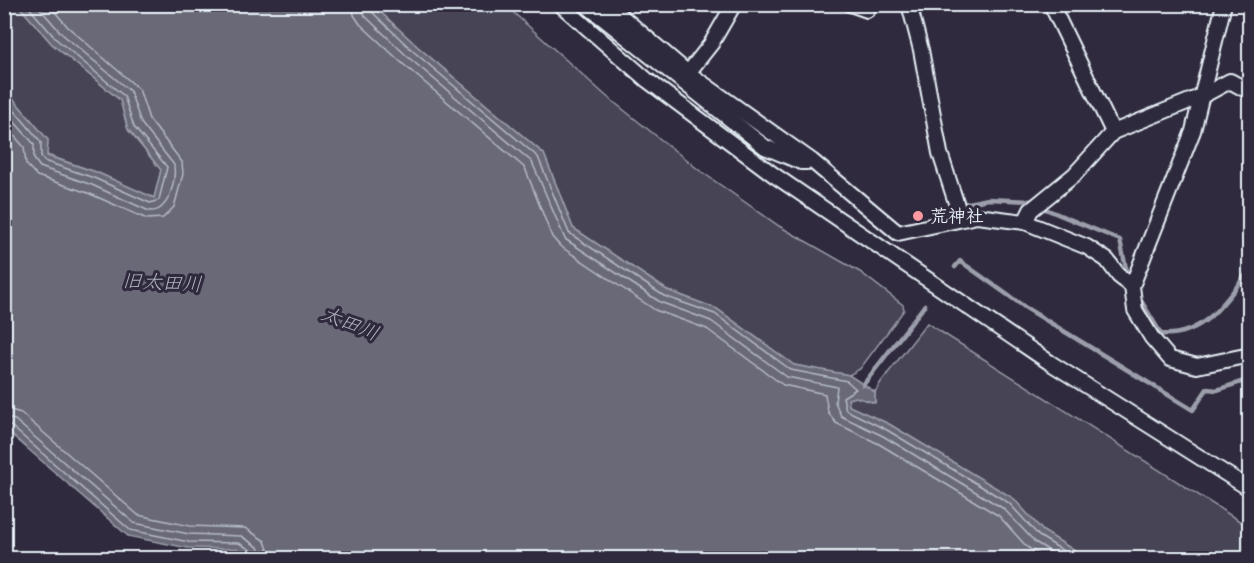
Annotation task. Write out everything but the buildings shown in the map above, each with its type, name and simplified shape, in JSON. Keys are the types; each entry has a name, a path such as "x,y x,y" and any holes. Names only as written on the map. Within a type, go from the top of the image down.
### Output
{"street":[{"path":"560,4 647,80 774,175 1049,363 1250,489"},
{"path":"585,4 765,147 801,162 812,161"},
{"path":"607,4 688,73 812,161 898,233 977,216 1025,222 1087,247 1107,260 1119,276 1132,286"},
{"path":"688,73 711,44 734,4"},
{"path":"850,4 867,10"},
{"path":"909,4 921,50 940,153 961,218"},
{"path":"1051,4 1113,132"},
{"path":"1224,4 1193,131 1132,286 1135,310 1152,338 1170,359 1197,366 1250,355"},
{"path":"1025,222 1031,210 1074,175 1113,132 1202,96 1230,81 1250,92"}],"shaded area":[{"path":"4,5 18,5 52,44 120,100 128,130 161,170 154,198 96,172 47,155 48,140 5,89"},
{"path":"373,5 505,5 605,95 699,170 779,226 860,272 903,305 904,310 860,369 849,375 794,365 717,309 667,290 573,228 544,154 418,47"},
{"path":"927,323 1249,527 1249,558 1086,558 1043,531 1013,498 889,424 849,406 848,399 856,397 875,402 875,392 881,382"}],"water":[{"path":"18,5 373,5 418,47 544,154 573,228 667,290 717,309 794,365 849,375 875,392 875,403 856,397 848,399 849,406 889,424 1013,498 1043,531 1086,558 252,558 237,549 188,548 128,536 5,429 5,89 48,140 47,156 96,172 154,198 161,170 128,129 120,100 52,44"}],"waterway":[{"path":"959,190 964,204 988,199 1031,201"},
{"path":"1043,208 1120,240 1127,273"},
{"path":"955,267 960,261 1026,308 1193,410 1207,389 1217,390 1250,379"},
{"path":"1140,299 1161,334 1176,334 1190,330 1213,314 1250,269"},
{"path":"863,385 925,305"}],"place":[{"name":"荒神社","path":"918,216"}],"water label":[{"name":"旧太田川","path":"162,283"},
{"name":"太田川","path":"350,324"}]}
